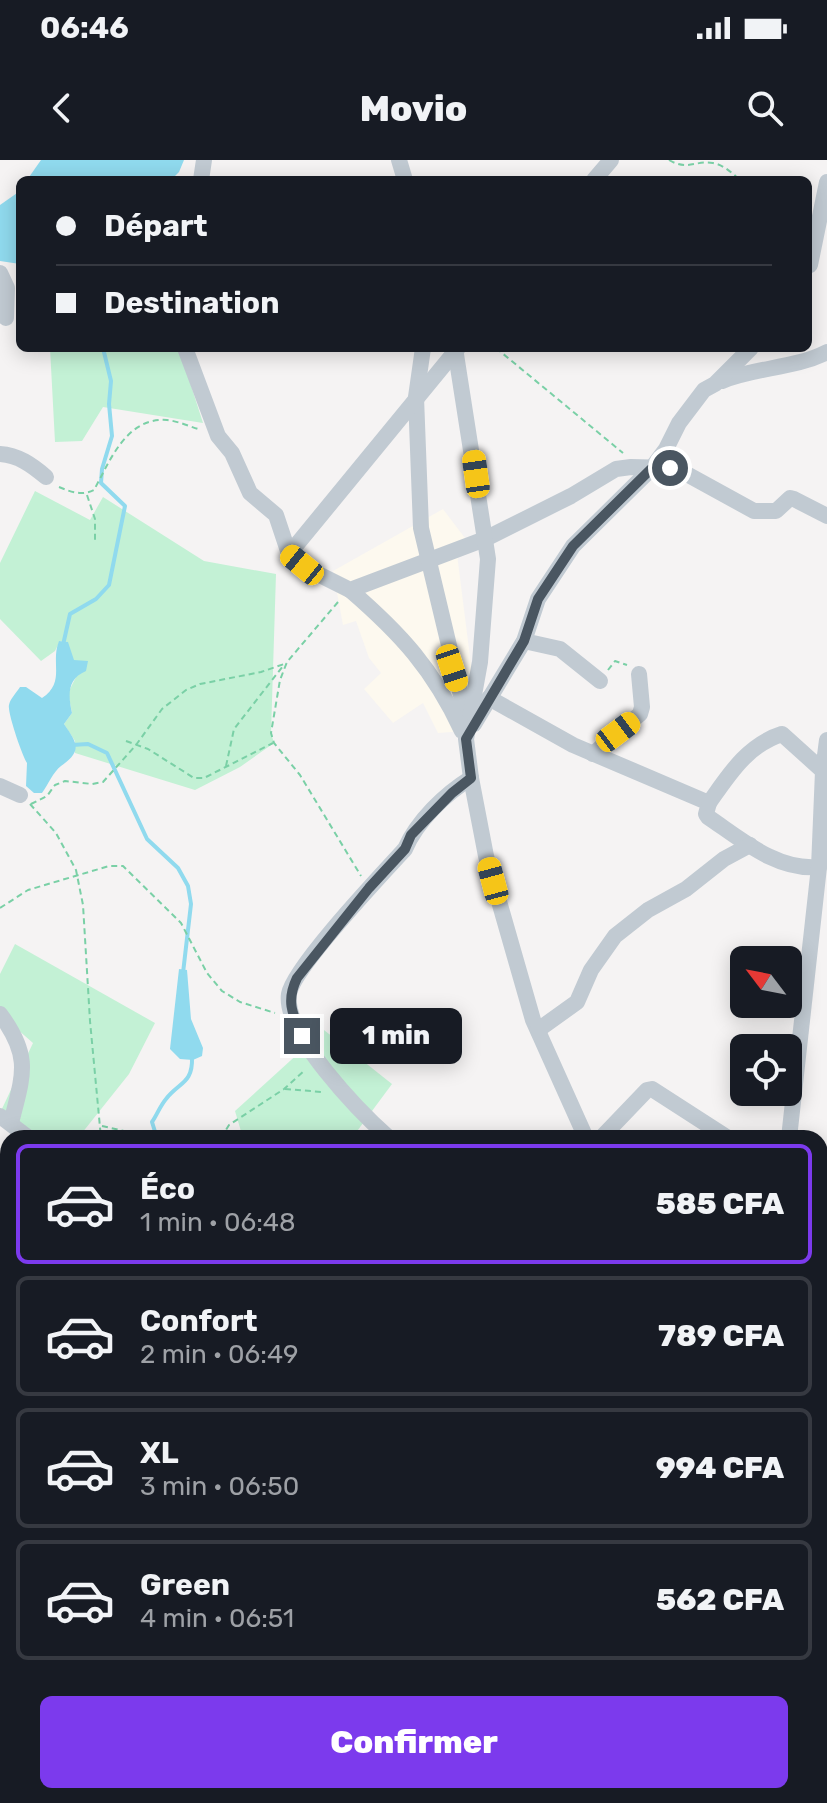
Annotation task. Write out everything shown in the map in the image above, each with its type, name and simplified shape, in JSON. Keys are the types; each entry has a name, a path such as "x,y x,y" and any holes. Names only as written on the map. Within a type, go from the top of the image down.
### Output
{"street":[{"path":"812,253 827,182"},
{"path":"812,263 827,243"},
{"path":"0,273 7,288 9,319"},
{"path":"186,352 218,436 232,453 250,493 276,515 289,554 318,574 350,590 413,649 467,733"},
{"path":"422,352 416,397 421,528 467,733 471,778 486,856 520,980 562,1089 582,1130"},
{"path":"289,554 454,352"},
{"path":"456,352 488,559 480,662 467,733"},
{"path":"715,384 747,352"},
{"path":"467,733 524,641 538,599 573,546 651,469 704,390 763,368 808,361 827,352"},
{"path":"0,454 9,454 31,464 46,477"},
{"path":"350,590 485,539 571,496 616,469 670,468 754,511 776,511 790,498 827,516"},
{"path":"524,641 560,649 600,681"},
{"path":"593,754 640,714 639,674"},
{"path":"489,698 593,754 709,803"},
{"path":"819,867 803,869 787,865 750,845 706,814 709,803 728,772 773,737 782,734 823,771"},
{"path":"790,1130 819,867 827,740"},
{"path":"380,1130 357,1110 302,1036 289,994 297,978 369,888 405,849 411,835 471,778"},
{"path":"0,786 20,795"},
{"path":"538,1030 577,1002 605,948 629,924 665,899 701,880 724,859 750,845"},
{"path":"0,1014 9,1026 23,1059 23,1073 5,1119"},
{"path":"609,1130 647,1090 652,1089 716,1130"}],"path":[{"path":"669,160 680,166 712,162 735,176"},
{"path":"501,352 623,453"},
{"path":"46,477 60,488 86,494 94,490 120,441 145,424 166,420 218,436"},
{"path":"86,494 95,519 95,541"},
{"path":"225,766 234,729 253,702 327,612 350,590"},
{"path":"600,681 615,661 622,661 639,674"},
{"path":"287,662 280,680 271,733 274,743 300,775 369,888"},
{"path":"101,1130 83,905 77,875 56,833 30,804 47,796 55,785 65,781 103,782 136,745 162,709 186,690 200,684 261,672 287,662"},
{"path":"126,741 148,749 194,778 204,778 274,743"},
{"path":"0,908 28,890 109,866 123,866 181,923 207,973 222,991 240,1002 294,1018"},
{"path":"226,1130 284,1089 317,1058"},
{"path":"284,1089 324,1093"},
{"path":"101,1126 125,1130"}],"shaded area":[{"path":"443,509 471,546 457,554 472,673 454,683 464,731 438,733 423,703 393,723 364,689 381,673 369,658 356,621 343,625 333,571"}],"green space":[{"path":"50,352 180,352 203,423 103,407 82,441 55,442"},
{"path":"35,491 90,520 103,497 204,561 276,574 271,733 274,743 240,767 195,790 75,753 75,741 64,724 72,713 68,693 77,675 67,642 60,641 55,651 41,661 0,619 0,563"},
{"path":"15,944 155,1023 129,1074 84,1130 12,1130 0,1113 33,1043 0,1014 0,974"},
{"path":"324,1030 392,1084 358,1130 241,1130 235,1111"}],"water":[{"path":"41,160 184,160 175,176 30,176"},
{"path":"16,194 16,263 0,261 0,205"},
{"path":"59,641 68,642 74,660 88,661 86,671 72,683 72,713 64,724 76,747 42,793 34,793 26,786 27,763 9,705 20,687 26,687 42,698 49,692 56,679"},
{"path":"179,969 187,970 191,1019 203,1048 202,1056 193,1060 180,1059 170,1049"}],"waterway":[{"path":"63,645 70,614 96,599 109,585 125,506 101,483 112,436 109,404 111,381 104,352"},
{"path":"72,745 88,744 107,753 147,839 178,868 188,886 191,904 183,973"},
{"path":"154,1130 152,1122 166,1099 188,1078 192,1057"}],"route":[{"path":"302,1036 289,994 297,978 369,888 405,849 411,835 462,783 471,778 466,739 524,641 538,599 553,575 573,546 651,469 670,468"}]}
